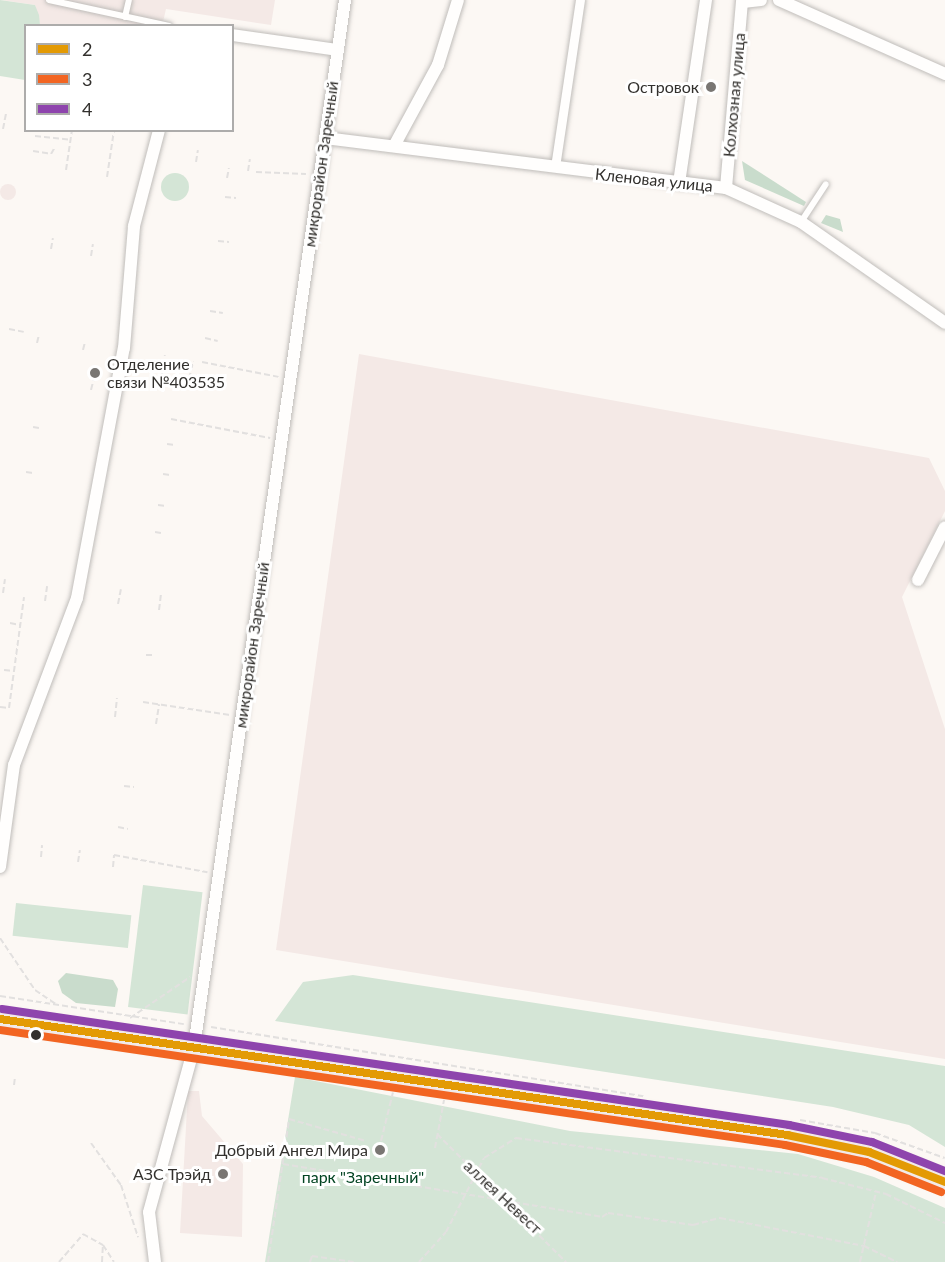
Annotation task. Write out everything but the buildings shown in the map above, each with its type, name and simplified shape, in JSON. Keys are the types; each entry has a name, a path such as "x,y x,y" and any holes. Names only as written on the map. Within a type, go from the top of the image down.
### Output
{"main road":[{"path":"0,1019 787,1135 869,1152 945,1182"}],"street":[{"name":"микрорайон Заречный","path":"155,1262 149,1212 153,1185 194,1047 345,0"},
{"path":"394,146 438,65 458,0"},
{"path":"555,167 580,0"},
{"path":"680,183 706,0"},
{"name":"Колхозная улица","path":"726,188 742,1 761,0"},
{"path":"779,0 945,74"},
{"path":"234,35 338,50"},
{"path":"0,867 14,765 77,598 124,348 134,226 158,132"},
{"name":"Кленовая улица","path":"325,138 726,188 801,222 945,323"},
{"path":"918,580 945,527"}],"lane":[{"path":"50,0 159,24"},
{"path":"126,17 129,0"},
{"path":"801,222 826,184"}],"path":[{"path":"3,129 6,113"},
{"path":"66,170 72,132"},
{"path":"107,177 114,132"},
{"path":"35,136 71,140"},
{"path":"33,151 51,154 55,147"},
{"path":"196,162 198,150"},
{"path":"248,171 250,159"},
{"path":"227,178 229,168"},
{"path":"256,172 296,178 321,170"},
{"path":"225,197 236,198"},
{"path":"51,249 53,238"},
{"path":"218,241 229,242"},
{"path":"91,256 93,244"},
{"path":"210,311 223,313"},
{"path":"9,329 24,332"},
{"path":"37,343 39,334"},
{"path":"205,338 218,341"},
{"path":"84,350 85,342"},
{"path":"162,374 165,356"},
{"path":"189,379 193,361"},
{"path":"202,362 290,379"},
{"path":"91,390 94,378"},
{"path":"171,419 281,441"},
{"path":"33,427 39,428"},
{"path":"168,444 175,445"},
{"path":"26,472 33,473"},
{"path":"163,474 170,476"},
{"path":"159,505 166,506"},
{"path":"154,532 161,533"},
{"path":"3,593 5,579"},
{"path":"45,601 47,586"},
{"path":"118,604 121,589"},
{"path":"159,610 161,593"},
{"path":"0,708 9,708 24,597"},
{"path":"10,623 20,625"},
{"path":"146,655 155,655"},
{"path":"4,670 14,671"},
{"path":"115,717 117,698"},
{"path":"143,702 241,716"},
{"path":"156,724 159,704"},
{"path":"124,786 134,787"},
{"path":"118,827 128,829"},
{"path":"41,857 42,845"},
{"path":"78,862 80,850"},
{"path":"112,867 114,855 219,874"},
{"path":"0,938 35,990 57,1006"},
{"path":"130,1018 205,967"},
{"path":"1,996 130,1018 197,1025 649,1097"},
{"path":"14,1085 15,1077"},
{"path":"381,1141 396,1078"},
{"path":"435,1148 444,1099"},
{"path":"268,1262 289,1119 366,1141"},
{"path":"793,1119 875,1133 945,1158"},
{"name":"аллея Невест","path":"437,1134 476,1170 566,1262"},
{"path":"418,1262 446,1232 476,1170 496,1146 516,1138 758,1168 876,1191 945,1223"},
{"path":"91,1143 121,1185 139,1240"},
{"path":"283,1164 465,1190 602,1216 619,1214 693,1225 720,1218 864,1246 897,1262"},
{"path":"860,1262 876,1191"},
{"path":"59,1262 83,1234 103,1245 114,1262"},
{"path":"102,1262 103,1245"},
{"path":"310,1262 312,1256 354,1262"}],"shaded area":[{"path":"1,0 275,0 271,25 166,9 162,24 40,24 35,5"},
{"path":"8,184 16,192 8,200 0,192"},
{"path":"359,354 929,458 945,491 945,511 902,597 945,729 945,1059 276,950"},
{"path":"188,1091 199,1091 202,1116 243,1164 242,1237 180,1233"}],"green space":[{"path":"0,0 35,5 40,24 24,24 24,80 0,76"},
{"path":"742,161 806,202 804,206 745,180"},
{"path":"175,173 185,177 189,187 185,197 175,201 165,197 161,187 165,177"},
{"path":"826,215 840,219 843,232 821,223"},
{"path":"143,885 203,892 188,1014 128,1007"},
{"path":"16,903 131,915 128,948 13,936"},
{"path":"66,973 113,980 118,989 115,1007 76,1003 62,993 58,981"},
{"path":"353,975 945,1066 945,1147 909,1125 833,1107 275,1021 303,982"},
{"name":"парк \"Заречный\"","path":"295,1077 570,1131 798,1154 874,1177 945,1208 945,1262 265,1262"}],"transit line":[{"name":"4","path":"2,1009 789,1125 872,1142 945,1171"},
{"name":"2","path":"0,1019 787,1135 869,1152 945,1182"},
{"name":"3","path":"0,1030 785,1145 866,1162 941,1192"}],"place":[{"name":"Островок","path":"711,87"},
{"name":"Отделение связи №403535","path":"95,373"},
{"name":"Добрый Ангел Мира","path":"380,1150"},
{"name":"АЗС Трэйд","path":"223,1174"}]}
